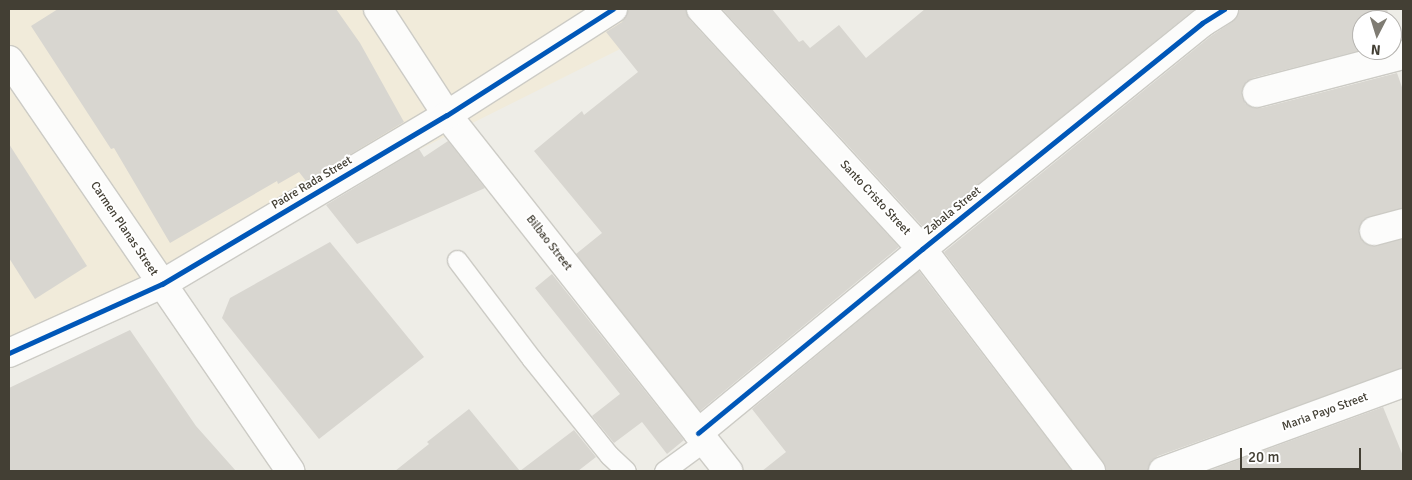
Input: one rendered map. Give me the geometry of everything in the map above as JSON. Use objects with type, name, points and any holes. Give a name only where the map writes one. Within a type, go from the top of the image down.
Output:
[{"type":"street","name":"Bilbao Street","points":[[378,9],[447,114],[728,471]]},
{"type":"street","name":"Padre Rada Street","points":[[9,354],[162,284],[447,114],[613,9]]},
{"type":"street","name":"Santo Cristo Street","points":[[701,9],[922,249],[1091,471]]},
{"type":"street","name":"Zabala Street","points":[[702,437],[922,249],[1224,9]]},
{"type":"street","points":[[1257,93],[1403,55]]},
{"type":"street","name":"Carmen Planas Street","points":[[9,60],[290,471]]},
{"type":"street","points":[[1374,231],[1403,223]]},
{"type":"street","name":"Maria Payo Street","points":[[1163,471],[1403,383]]},
{"type":"lane","points":[[457,260],[543,373],[609,455],[626,471]]},
{"type":"lane","points":[[664,471],[702,437]]},
{"type":"shaded area","points":[[9,9],[700,9],[9,355]]},
{"type":"building","points":[[58,9],[336,9],[360,43],[404,122],[306,181],[299,172],[278,184],[277,181],[170,243],[114,148],[111,149],[31,26]]},
{"type":"building","points":[[629,9],[686,9],[690,20],[899,247],[700,411],[576,254],[602,233],[534,151],[582,111],[584,115],[638,72],[606,32],[622,22]]},
{"type":"building","points":[[722,9],[772,9],[799,42],[803,40],[810,48],[839,25],[866,58],[925,9],[1195,9],[924,228]]},
{"type":"building","points":[[1240,9],[1387,9],[1352,10],[1352,53],[1253,78],[1246,82],[1242,96],[1246,104],[1261,108],[1397,73],[1403,90],[1403,208],[1363,220],[1359,235],[1371,246],[1403,239],[1403,368],[1158,456],[1151,461],[1148,471],[1106,471],[1103,462],[944,252],[1211,36],[1232,22]]},
{"type":"building","points":[[448,141],[485,188],[357,244],[326,205],[419,149],[424,157]]},
{"type":"building","points":[[9,144],[87,266],[35,299],[9,258]]},
{"type":"building","points":[[330,242],[424,357],[319,439],[222,318],[230,298]]},
{"type":"building","points":[[919,271],[1072,471],[762,471],[786,452],[752,409]]},
{"type":"building","points":[[552,274],[684,440],[667,454],[642,422],[614,443],[592,416],[620,394],[535,288]]},
{"type":"building","points":[[130,330],[196,426],[236,471],[9,471],[9,388]]},
{"type":"building","points":[[1383,407],[1403,456],[1403,471],[1208,471]]},
{"type":"building","points":[[469,409],[520,471],[395,471],[429,444],[427,442]]},
{"type":"building","points":[[574,430],[596,457],[578,471],[520,471]]},
{"type":"cycle path","points":[[9,353],[162,284],[447,115],[613,9]]},
{"type":"cycle path","points":[[698,433],[1202,23],[1224,9]]}]
